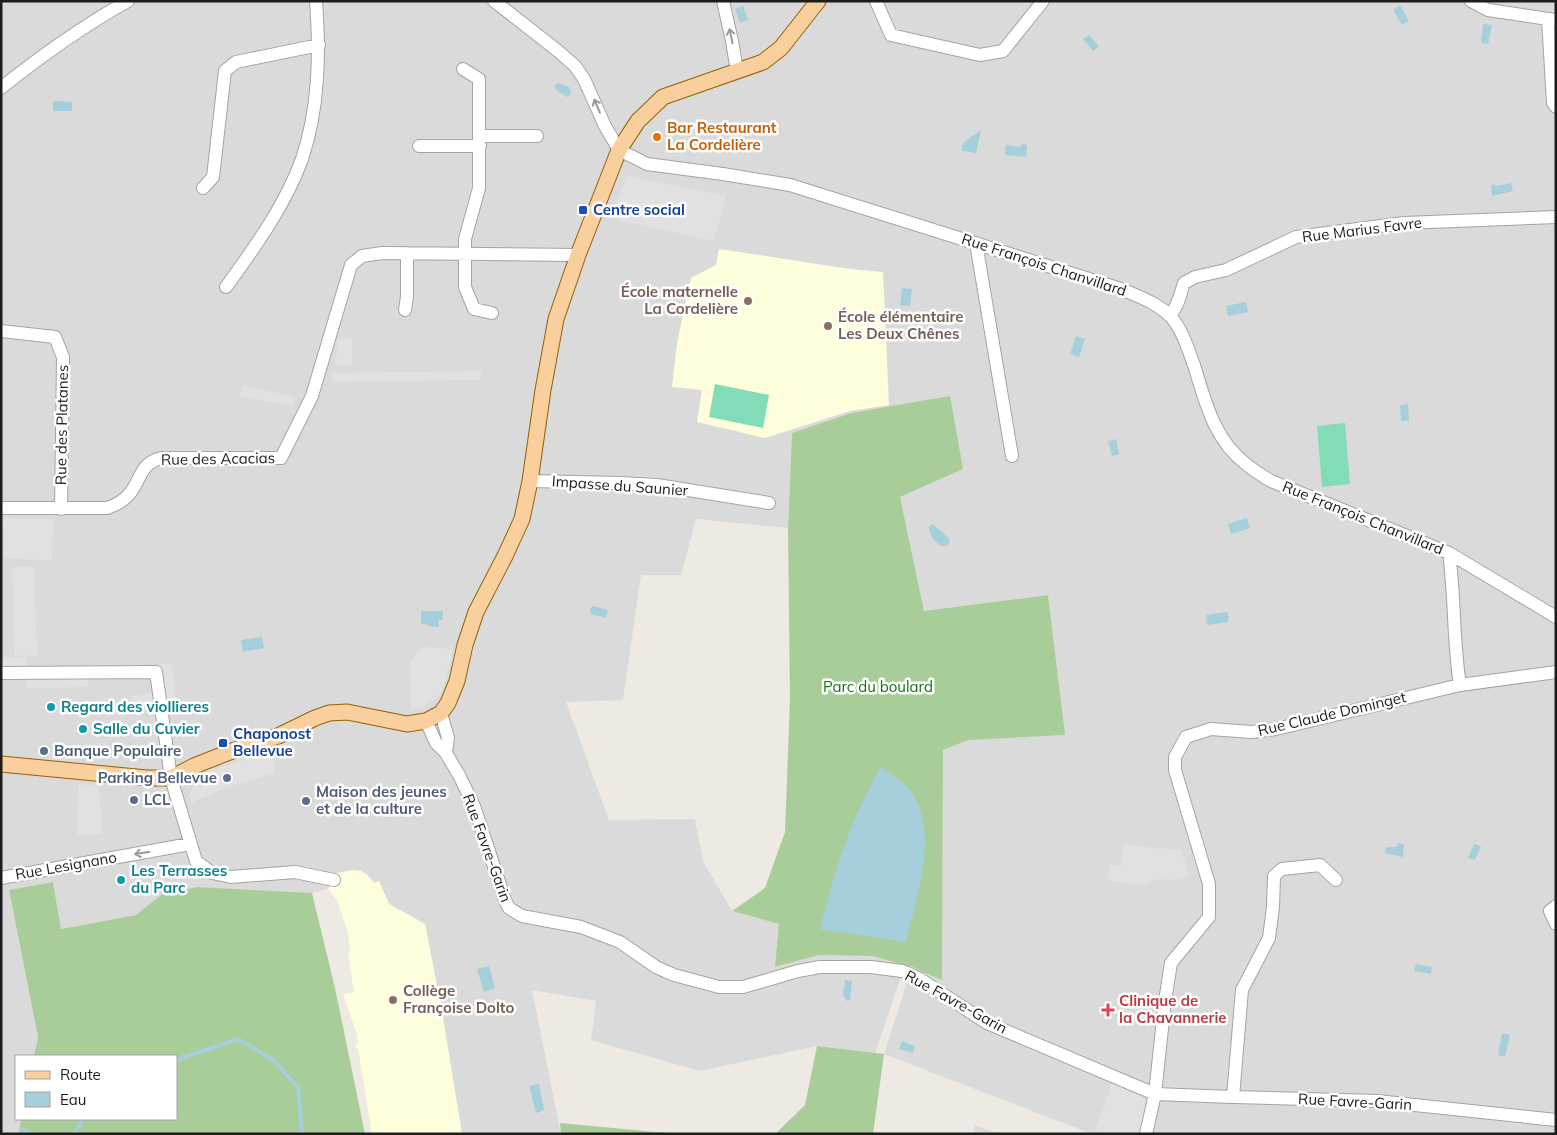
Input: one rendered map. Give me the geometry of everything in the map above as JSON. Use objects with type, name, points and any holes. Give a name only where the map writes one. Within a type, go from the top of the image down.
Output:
[{"type":"main road","points":[[1,764],[147,778],[171,778],[224,754],[278,736],[315,718],[329,714],[347,712],[408,724],[426,721],[441,713],[448,703],[456,681],[476,612],[506,556],[522,519],[556,319],[578,255],[619,150],[638,121],[663,97],[763,62],[781,48],[818,1]]},
{"type":"street","points":[[1,88],[42,56],[95,20],[128,1]]},
{"type":"street","points":[[226,287],[256,247],[280,206],[302,160],[315,109],[318,77],[319,45],[316,1]]},
{"type":"street","points":[[494,1],[575,66],[584,79],[605,126],[619,150]]},
{"type":"street","points":[[723,1],[737,71]]},
{"type":"street","points":[[876,1],[891,35],[980,54],[1003,51],[1043,1]]},
{"type":"street","points":[[1471,1],[1488,10],[1552,19],[1553,103],[1556,107]]},
{"type":"street","points":[[203,188],[213,178],[225,71],[236,62],[319,45]]},
{"type":"street","points":[[463,69],[480,79],[479,188],[465,239],[465,287],[474,309],[492,313]]},
{"type":"street","points":[[419,146],[537,136]]},
{"type":"street","name":"Rue François Chanvillard","points":[[619,150],[647,164],[790,185],[1121,288],[1170,315],[1178,325],[1191,357],[1212,422],[1228,446],[1245,464],[1271,481],[1449,554],[1556,617]]},
{"type":"street","name":"Rue Marius Favre","points":[[1170,315],[1174,310],[1184,283],[1195,277],[1226,270],[1296,237],[1404,223],[1556,217]]},
{"type":"street","points":[[976,243],[1012,456]]},
{"type":"street","name":"Rue des Acacias","points":[[1,508],[107,508],[116,504],[130,493],[145,467],[152,460],[161,458],[281,458],[312,396],[351,265],[357,258],[362,256],[464,253],[578,255]]},
{"type":"street","points":[[406,310],[407,254]]},
{"type":"street","name":"Rue des Platanes","points":[[1,331],[55,337],[63,357],[61,509]]},
{"type":"street","name":"Impasse du Saunier","points":[[530,480],[620,482],[657,485],[769,503]]},
{"type":"street","points":[[1449,554],[1456,658],[1460,685]]},
{"type":"street","points":[[1,673],[156,672],[171,778],[196,861],[212,873],[232,877],[295,872],[334,880]]},
{"type":"street","name":"Rue Claude Dominget","points":[[1146,1134],[1155,1094],[1164,1001],[1171,962],[1209,918],[1209,884],[1175,770],[1175,757],[1186,737],[1212,729],[1251,732],[1276,728],[1460,685],[1556,672]]},
{"type":"street","points":[[441,713],[448,738],[446,753]]},
{"type":"street","name":"Rue Favre-Garin","points":[[426,721],[436,743],[446,753],[474,806],[504,900],[509,908],[522,916],[581,927],[620,942],[656,967],[674,975],[719,987],[744,987],[798,970],[820,967],[871,968],[902,972],[920,979],[988,1023],[1155,1094],[1233,1098],[1377,1101],[1556,1120]]},
{"type":"street","name":"Rue Lesignano","points":[[1,878],[190,844]]},
{"type":"street","points":[[1233,1098],[1242,990],[1269,938],[1274,876],[1282,869],[1320,865],[1336,880]]},
{"type":"street","points":[[1556,906],[1550,912],[1556,924]]},
{"type":"shaded area","points":[[1,1],[1556,1],[1556,1134],[1092,1134],[884,1054],[912,967],[942,979],[943,750],[967,740],[1064,735],[1048,595],[924,611],[900,497],[963,469],[889,407],[851,413],[792,433],[788,528],[696,519],[681,575],[641,575],[623,700],[566,702],[609,820],[695,819],[703,861],[732,911],[780,923],[775,967],[819,955],[872,956],[905,965],[875,1053],[817,1046],[700,1071],[591,1040],[596,1001],[532,990],[561,1134],[462,1134],[441,1006],[425,924],[389,904],[379,882],[374,883],[371,878],[356,870],[337,873],[328,889],[312,893],[197,887],[161,895],[136,915],[61,929],[53,882],[9,890],[38,1037],[34,1055],[15,1055],[15,1120],[21,1120],[19,1134],[1,1134]]},
{"type":"shaded area","points":[[627,176],[726,196],[714,241],[621,221],[611,214]]},
{"type":"shaded area","points":[[719,249],[850,269],[883,272],[889,405],[850,411],[765,438],[697,422],[702,390],[672,387],[677,343],[691,278],[716,265]]},
{"type":"shaded area","points":[[338,338],[352,338],[352,365],[335,365]]},
{"type":"shaded area","points":[[481,371],[481,380],[332,382],[333,373]]},
{"type":"shaded area","points":[[242,385],[295,397],[293,406],[240,396]]},
{"type":"shaded area","points":[[3,518],[53,519],[52,561],[4,558]]},
{"type":"shaded area","points":[[12,567],[34,567],[37,655],[15,656]]},
{"type":"shaded area","points":[[423,647],[447,648],[452,650],[452,656],[442,692],[436,699],[422,707],[411,710],[411,660]]},
{"type":"shaded area","points":[[1,657],[26,657],[27,666],[1,667]]},
{"type":"shaded area","points":[[172,663],[177,708],[168,709],[161,664]]},
{"type":"shaded area","points":[[88,678],[88,687],[27,688],[27,679]]},
{"type":"shaded area","points":[[155,693],[156,701],[133,705],[132,696]]},
{"type":"shaded area","name":"Parking Bellevue","points":[[274,751],[274,773],[225,788],[191,803],[189,795],[200,775]]},
{"type":"shaded area","points":[[79,784],[99,787],[102,834],[77,835]]},
{"type":"shaded area","points":[[1123,845],[1182,850],[1189,875],[1174,880],[1159,879],[1143,885],[1108,880],[1110,865],[1121,866]]},
{"type":"shaded area","name":"Collège Françoise Dolto","points":[[352,870],[361,871],[374,883],[379,881],[389,904],[425,924],[441,1006],[462,1134],[372,1134],[358,1048],[355,1045],[358,1044],[357,1034],[343,994],[354,992],[348,953],[350,952],[348,933],[337,900],[328,889],[337,873]]},
{"type":"shaded area","points":[[1112,1083],[1139,1094],[1146,1101],[1141,1134],[1104,1134],[1095,1130]]},
{"type":"shaded area","points":[[975,1126],[1000,1134],[973,1134]]},
{"type":"green space","points":[[715,384],[769,395],[763,428],[709,417]]},
{"type":"green space","name":"Parc du boulard","points":[[950,396],[963,469],[900,497],[924,611],[1048,595],[1065,735],[968,740],[943,750],[942,980],[912,967],[872,956],[819,955],[775,967],[779,924],[732,911],[765,888],[785,832],[790,700],[788,528],[792,433],[851,413]]},
{"type":"green space","points":[[1345,423],[1350,484],[1322,487],[1317,426]]},
{"type":"green space","points":[[53,882],[61,929],[136,915],[161,895],[197,887],[312,893],[335,988],[365,1134],[19,1134],[21,1120],[178,1120],[178,1055],[34,1055],[38,1037],[9,890]]},
{"type":"green space","points":[[817,1046],[884,1054],[873,1134],[775,1134],[805,1105]]},
{"type":"green space","points":[[560,1123],[677,1134],[561,1134]]},
{"type":"water","points":[[1400,5],[1409,21],[1402,25],[1393,10]]},
{"type":"water","points":[[743,6],[748,20],[740,23],[735,9]]},
{"type":"water","points":[[1483,24],[1492,25],[1488,44],[1481,41]]},
{"type":"water","points":[[1089,35],[1099,46],[1093,51],[1083,39]]},
{"type":"water","points":[[558,83],[569,87],[570,95],[567,97],[556,90],[555,85]]},
{"type":"water","points":[[53,101],[72,102],[72,111],[53,111]]},
{"type":"water","points":[[981,130],[976,153],[962,151],[965,141]]},
{"type":"water","points":[[1023,144],[1027,145],[1026,157],[1005,155],[1006,145],[1019,147]]},
{"type":"water","points":[[1511,183],[1513,191],[1492,196],[1491,187],[1493,184],[1498,186]]},
{"type":"water","points":[[902,288],[912,289],[910,306],[900,305]]},
{"type":"water","points":[[1246,302],[1248,312],[1228,316],[1226,306]]},
{"type":"water","points":[[1076,336],[1085,339],[1079,357],[1070,354]]},
{"type":"water","points":[[1408,404],[1409,421],[1401,421],[1400,405]]},
{"type":"water","points":[[1116,439],[1119,454],[1112,456],[1108,441]]},
{"type":"water","points":[[1247,518],[1250,528],[1231,534],[1228,524]]},
{"type":"water","points":[[932,524],[949,538],[947,546],[941,546],[933,538],[929,527]]},
{"type":"water","points":[[593,606],[608,610],[606,618],[591,614],[590,609]]},
{"type":"water","points":[[421,611],[443,611],[443,619],[438,621],[439,627],[421,624]]},
{"type":"water","points":[[1227,612],[1228,622],[1207,625],[1206,615]]},
{"type":"water","points":[[262,637],[264,648],[243,652],[241,640]]},
{"type":"water","points":[[881,767],[911,791],[920,807],[924,825],[925,845],[920,886],[906,942],[820,929],[844,845],[870,786]]},
{"type":"water","points":[[1399,843],[1404,845],[1403,857],[1385,853],[1386,848],[1396,847]]},
{"type":"water","points":[[1474,844],[1481,846],[1475,860],[1468,858]]},
{"type":"water","points":[[1416,964],[1432,967],[1431,974],[1414,971]]},
{"type":"water","points":[[489,966],[495,988],[484,992],[477,969]]},
{"type":"water","points":[[845,980],[852,981],[850,1000],[847,1001],[843,995]]},
{"type":"water","points":[[1502,1033],[1510,1035],[1505,1057],[1498,1055]]},
{"type":"water","points":[[902,1041],[915,1046],[913,1053],[899,1049]]},
{"type":"water","points":[[539,1084],[544,1110],[536,1113],[529,1086]]},
{"type":"waterway","points":[[178,1059],[238,1039],[273,1060],[298,1087],[302,1134]]},
{"type":"waterway","points":[[74,1134],[82,1120]]},
{"type":"waterway","points":[[21,1129],[34,1134]]},
{"type":"place","name":"Bar Restaurant La Cordelière","points":[[657,137]]},
{"type":"place","name":"Centre social","points":[[583,210]]},
{"type":"place","name":"École maternelle La Cordelière","points":[[748,301]]},
{"type":"place","name":"École élémentaire Les Deux Chênes","points":[[828,326]]},
{"type":"place","name":"Regard des viollieres","points":[[51,707]]},
{"type":"place","name":"Salle du Cuvier","points":[[83,729]]},
{"type":"place","name":"Chaponost Bellevue","points":[[223,743]]},
{"type":"place","name":"Banque Populaire","points":[[44,751]]},
{"type":"place","name":"Parking Bellevue","points":[[227,778]]},
{"type":"place","name":"LCL","points":[[134,800]]},
{"type":"place","name":"Maison des jeunes et de la culture","points":[[306,801]]},
{"type":"place","name":"Les Terrasses du Parc","points":[[121,880]]},
{"type":"place","name":"Collège Françoise Dolto","points":[[393,1000]]},
{"type":"place","name":"Clinique de la Chavannerie","points":[[1108,1010]]}]
